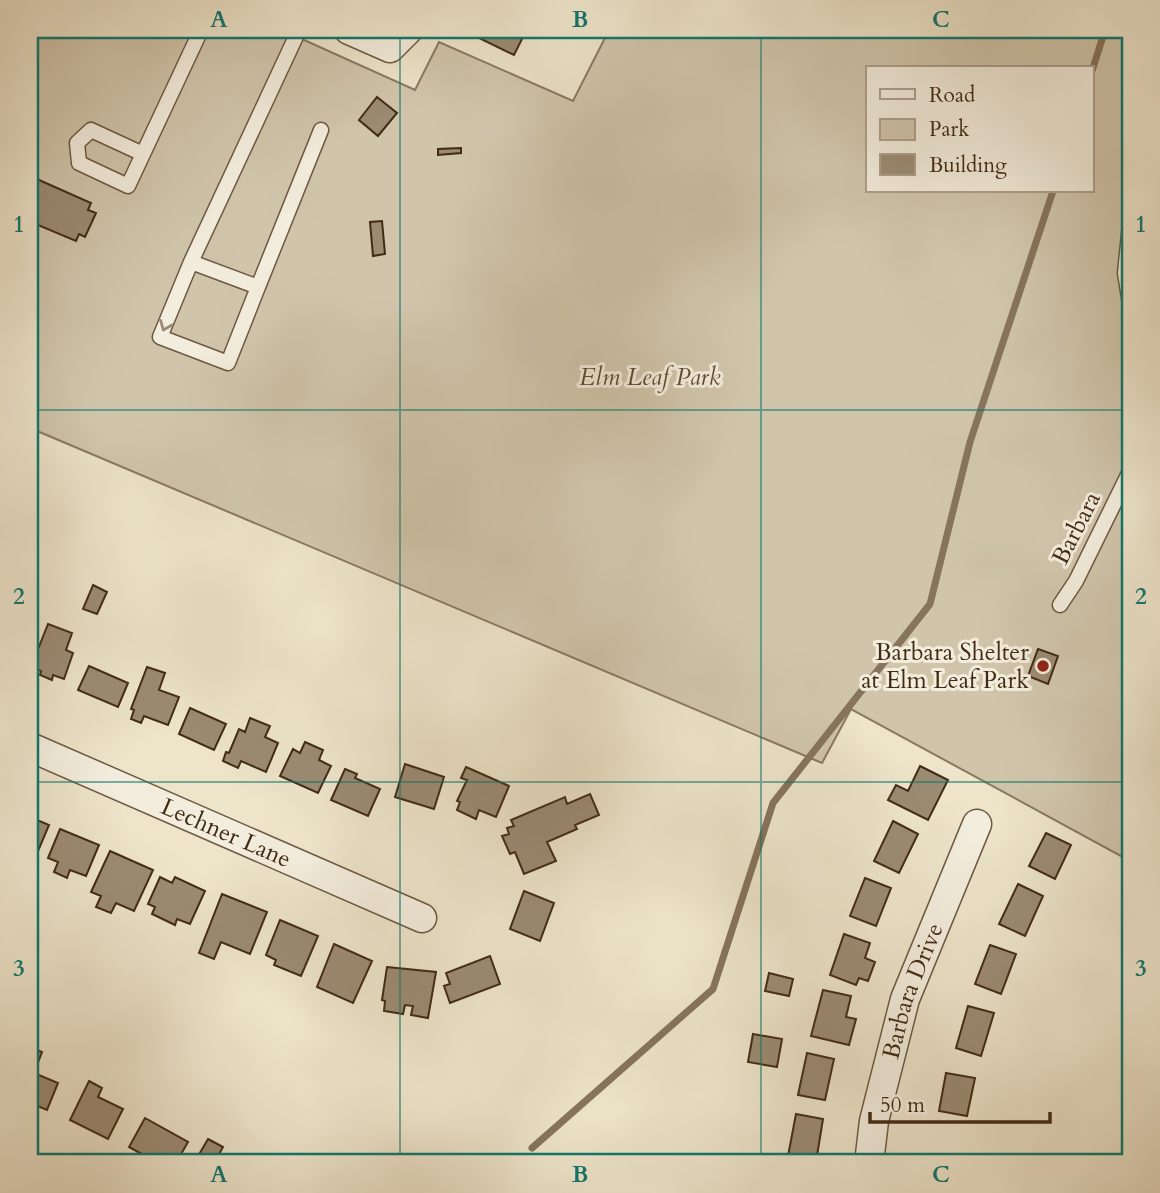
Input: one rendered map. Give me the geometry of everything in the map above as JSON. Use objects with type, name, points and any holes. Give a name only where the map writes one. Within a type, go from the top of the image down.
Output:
[{"type":"street","points":[[349,30],[399,39]]},
{"type":"street","name":"Lechner Lane","points":[[30,747],[422,918]]},
{"type":"street","name":"Barbara Drive","points":[[869,1163],[874,1121],[905,999],[977,824]]},
{"type":"lane","points":[[143,153],[91,130],[77,143],[79,163],[128,186],[201,30]]},
{"type":"lane","points":[[299,30],[191,262],[160,337],[229,363],[321,130]]},
{"type":"lane","points":[[1130,224],[1125,273],[1130,304]]},
{"type":"lane","points":[[191,262],[258,287]]},
{"type":"lane","name":"Barbara","points":[[1060,605],[1076,580],[1130,471]]},
{"type":"green space","name":"Elm Leaf Park","points":[[30,30],[282,30],[415,90],[439,42],[573,101],[609,30],[1130,30],[1130,861],[851,709],[822,763],[30,428]]},
{"type":"building","points":[[480,30],[513,30],[511,34],[522,39],[514,55],[477,37]]},
{"type":"building","points":[[377,97],[397,113],[378,136],[359,120]]},
{"type":"building","points":[[461,148],[461,153],[438,155],[438,149]]},
{"type":"building","points":[[30,176],[91,203],[88,210],[96,213],[85,237],[79,234],[76,241],[31,222],[30,225]]},
{"type":"building","points":[[382,221],[385,254],[373,256],[370,222]]},
{"type":"building","points":[[93,585],[107,592],[97,614],[83,609]]},
{"type":"building","points":[[48,624],[72,633],[66,650],[73,653],[64,679],[53,675],[52,680],[31,667]]},
{"type":"building","name":"Barbara Shelter at Elm Leaf Park","points":[[1038,649],[1058,656],[1048,684],[1028,676]]},
{"type":"building","points":[[89,666],[128,683],[118,707],[78,690]]},
{"type":"building","points":[[147,667],[165,673],[159,690],[179,697],[168,725],[144,716],[141,723],[131,719],[134,710],[131,709]]},
{"type":"building","points":[[190,708],[226,724],[214,750],[179,734]]},
{"type":"building","points":[[250,718],[270,726],[265,737],[278,743],[266,772],[241,761],[238,768],[223,761],[239,729],[245,732]]},
{"type":"building","points":[[305,742],[323,750],[319,760],[331,766],[318,793],[280,776],[293,749],[300,753]]},
{"type":"building","points":[[405,764],[444,777],[434,809],[395,797]]},
{"type":"building","points":[[920,766],[948,780],[928,820],[888,800],[896,785],[908,791]]},
{"type":"building","points":[[466,767],[509,786],[496,817],[479,810],[476,819],[457,810],[460,802],[457,801],[467,780],[461,778]]},
{"type":"building","points":[[345,769],[357,774],[355,778],[380,789],[368,816],[331,800]]},
{"type":"building","points":[[590,794],[599,815],[575,825],[577,829],[547,842],[556,861],[524,874],[515,852],[510,854],[502,836],[509,834],[507,828],[514,826],[511,820],[565,797],[567,804]]},
{"type":"building","points":[[30,817],[49,825],[36,856],[30,853]]},
{"type":"building","points":[[893,821],[918,834],[899,873],[874,861]]},
{"type":"building","points":[[60,829],[99,845],[86,876],[70,870],[67,878],[54,872],[58,862],[48,858]]},
{"type":"building","points":[[1046,833],[1071,845],[1055,879],[1029,866]]},
{"type":"building","points":[[110,851],[153,870],[134,911],[116,903],[111,913],[96,907],[101,896],[91,892]]},
{"type":"building","points":[[160,877],[172,883],[175,877],[205,891],[190,924],[177,919],[175,925],[152,914],[155,907],[148,904]]},
{"type":"building","points":[[865,878],[891,888],[876,926],[850,916]]},
{"type":"building","points":[[1018,884],[1043,896],[1025,936],[999,924]]},
{"type":"building","points":[[524,891],[554,903],[540,941],[510,929]]},
{"type":"building","points":[[222,894],[267,912],[250,954],[221,942],[214,959],[199,953]]},
{"type":"building","points":[[280,920],[318,936],[301,976],[274,965],[276,960],[266,955]]},
{"type":"building","points":[[844,934],[870,943],[865,958],[875,962],[868,981],[859,978],[856,985],[830,975]]},
{"type":"building","points":[[334,944],[372,961],[353,1003],[317,987]]},
{"type":"building","points":[[990,945],[1016,954],[1001,994],[975,984]]},
{"type":"building","points":[[490,956],[500,984],[450,1003],[444,986],[450,984],[446,973]]},
{"type":"building","points":[[387,967],[436,972],[428,1018],[411,1015],[413,1006],[405,1005],[403,1014],[384,1011],[385,1001],[382,1000]]},
{"type":"building","points":[[769,973],[793,979],[789,996],[765,991]]},
{"type":"building","points":[[823,990],[851,996],[846,1017],[856,1019],[849,1045],[811,1036]]},
{"type":"building","points":[[968,1006],[994,1013],[981,1056],[956,1048]]},
{"type":"building","points":[[753,1034],[782,1039],[777,1067],[748,1062]]},
{"type":"building","points":[[30,1047],[42,1052],[34,1073],[58,1083],[47,1110],[30,1103]]},
{"type":"building","points":[[807,1053],[834,1059],[825,1100],[798,1095]]},
{"type":"building","points":[[946,1073],[975,1078],[967,1116],[939,1111]]},
{"type":"building","points":[[89,1081],[102,1088],[98,1097],[123,1109],[108,1139],[70,1120]]},
{"type":"building","points":[[796,1114],[823,1119],[816,1162],[788,1156]]},
{"type":"building","points":[[145,1118],[188,1142],[176,1163],[158,1163],[129,1147]]},
{"type":"building","points":[[208,1139],[223,1147],[217,1158],[226,1163],[194,1163]]},
{"type":"waterway","points":[[1094,66],[1105,30]]},
{"type":"waterway","points":[[532,1148],[713,989],[773,803],[930,604],[970,442],[1053,192]]},
{"type":"place","name":"Barbara Shelter at Elm Leaf Park","points":[[1043,666]]}]
